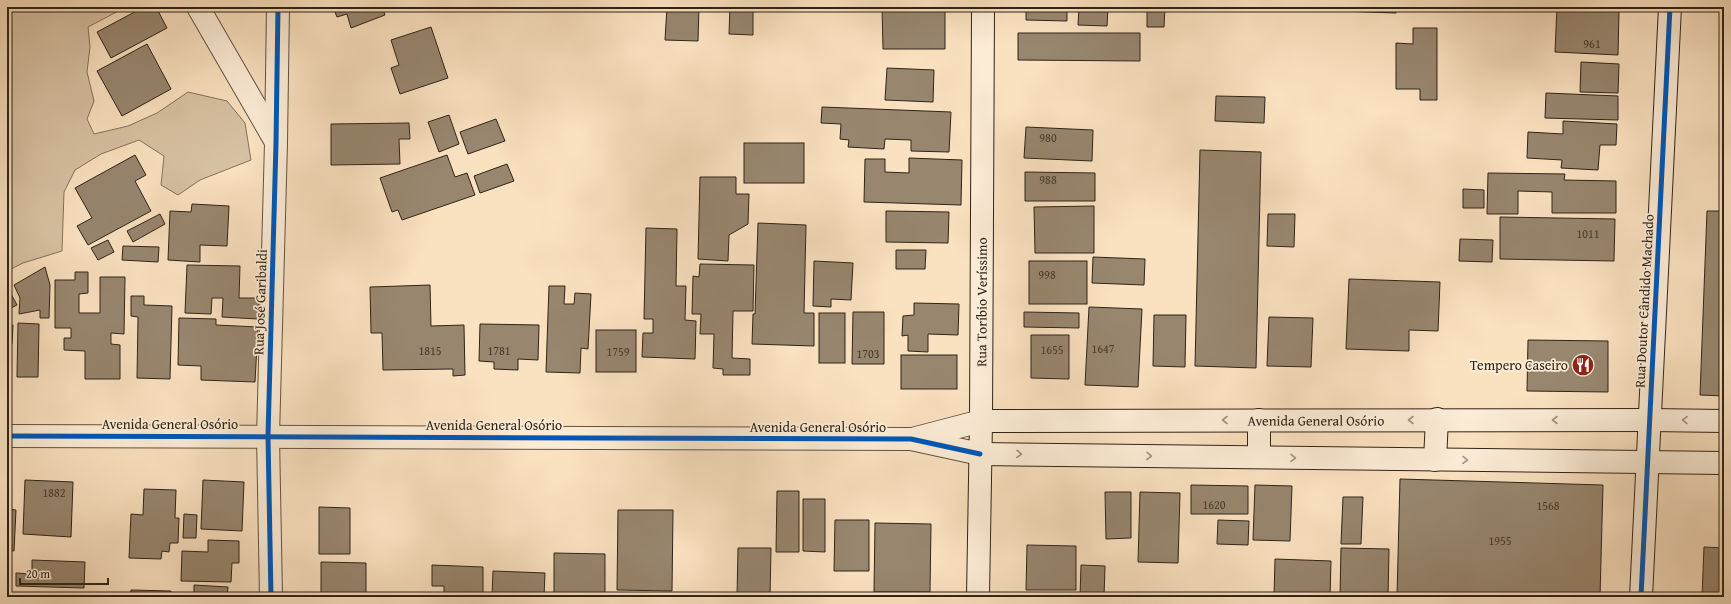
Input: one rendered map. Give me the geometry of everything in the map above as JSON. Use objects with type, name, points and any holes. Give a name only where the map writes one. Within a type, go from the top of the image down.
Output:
[{"type":"street","points":[[198,7],[276,143]]},
{"type":"street","name":"Rua José Garibaldi","points":[[271,597],[268,436],[278,7]]},
{"type":"street","name":"Rua Toríbio Veríssimo","points":[[978,597],[981,421],[983,7]]},
{"type":"street","name":"Rua Doutor Cândido Machado","points":[[1641,597],[1670,7]]},
{"type":"street","points":[[1259,420],[1259,457]]},
{"type":"street","points":[[1435,460],[1438,420]]},
{"type":"street","name":"Avenida General Osório","points":[[911,439],[981,421],[1724,421]]},
{"type":"street","name":"Avenida General Osório","points":[[7,436],[911,439],[980,454],[1724,463]]},
{"type":"shaded area","points":[[7,7],[126,7],[88,27],[90,47],[87,72],[94,101],[87,119],[94,134],[128,126],[157,113],[188,92],[227,101],[245,123],[251,160],[200,180],[178,195],[161,185],[164,156],[139,140],[101,154],[75,170],[64,192],[62,251],[23,263],[7,271]]},
{"type":"building","points":[[144,7],[156,7],[167,28],[111,58],[97,32]]},
{"type":"building","points":[[333,7],[382,7],[385,15],[351,28],[347,14],[337,17]]},
{"type":"building","points":[[667,7],[699,7],[698,41],[665,40]]},
{"type":"building","points":[[730,7],[753,7],[753,35],[729,34]]},
{"type":"building","points":[[882,7],[945,7],[945,49],[883,49]]},
{"type":"building","points":[[1026,7],[1067,7],[1067,21],[1026,20]]},
{"type":"building","points":[[1079,7],[1108,7],[1107,26],[1078,25]]},
{"type":"building","points":[[1147,7],[1165,7],[1164,27],[1147,27]]},
{"type":"building","points":[[1211,7],[1245,7],[1245,10],[1211,9]]},
{"type":"building","points":[[1340,7],[1396,7],[1396,13],[1340,11]]},
{"type":"building","points":[[1557,7],[1619,10],[1618,55],[1555,52]]},
{"type":"building","points":[[431,27],[448,78],[400,94],[391,68],[399,65],[391,40]]},
{"type":"building","points":[[1413,28],[1437,28],[1437,100],[1420,100],[1420,89],[1396,89],[1396,43],[1413,44]]},
{"type":"building","points":[[1018,33],[1140,33],[1140,61],[1018,60]]},
{"type":"building","points":[[147,44],[171,89],[122,116],[97,71]]},
{"type":"building","points":[[1581,62],[1619,64],[1618,93],[1580,92]]},
{"type":"building","points":[[887,68],[934,70],[933,102],[885,100]]},
{"type":"building","points":[[1546,93],[1618,96],[1618,120],[1545,118]]},
{"type":"building","points":[[1216,96],[1265,97],[1264,123],[1215,121]]},
{"type":"building","points":[[822,107],[951,112],[949,152],[911,151],[911,140],[885,139],[884,149],[848,147],[849,140],[840,139],[841,124],[821,123]]},
{"type":"building","points":[[449,115],[459,144],[439,152],[428,122]]},
{"type":"building","points":[[496,119],[505,141],[468,154],[460,132]]},
{"type":"building","points":[[1563,121],[1617,124],[1616,145],[1600,145],[1598,170],[1561,168],[1562,160],[1527,158],[1528,132],[1563,134]]},
{"type":"building","points":[[409,123],[410,139],[399,139],[400,164],[331,165],[331,124]]},
{"type":"building","points":[[1026,127],[1093,130],[1092,161],[1024,158]]},
{"type":"building","points":[[744,143],[804,143],[804,183],[744,183]]},
{"type":"building","points":[[1200,150],[1261,152],[1256,368],[1195,366]]},
{"type":"building","points":[[135,155],[146,175],[135,181],[151,211],[88,245],[77,226],[92,218],[75,188]]},
{"type":"building","points":[[447,155],[455,177],[467,173],[475,195],[402,220],[398,210],[392,212],[380,178]]},
{"type":"building","points":[[909,158],[962,160],[961,205],[864,202],[865,159],[885,159],[885,172],[909,173]]},
{"type":"building","points":[[507,164],[514,181],[480,193],[474,176]]},
{"type":"building","points":[[1025,172],[1095,173],[1095,201],[1025,201]]},
{"type":"building","points":[[1488,173],[1565,174],[1564,180],[1616,181],[1616,213],[1552,213],[1552,192],[1518,191],[1518,214],[1487,214]]},
{"type":"building","points":[[700,177],[736,177],[736,194],[749,194],[748,224],[729,235],[728,261],[698,259]]},
{"type":"building","points":[[1463,189],[1484,190],[1484,208],[1463,208]]},
{"type":"building","points":[[192,204],[229,206],[227,246],[200,245],[200,262],[168,260],[170,211],[191,212]]},
{"type":"building","points":[[1094,206],[1094,253],[1035,253],[1034,207]]},
{"type":"building","points":[[886,211],[949,212],[948,243],[886,242]]},
{"type":"building","points":[[1707,211],[1724,211],[1724,396],[1700,395]]},
{"type":"building","points":[[160,214],[165,224],[133,242],[127,231]]},
{"type":"building","points":[[1268,214],[1295,214],[1294,247],[1267,246]]},
{"type":"building","points":[[1500,217],[1615,219],[1614,261],[1500,259]]},
{"type":"building","points":[[758,223],[806,225],[804,313],[814,313],[814,346],[752,344],[753,314],[755,314]]},
{"type":"building","points":[[646,228],[677,229],[676,286],[686,286],[685,320],[696,321],[695,359],[642,357],[643,333],[653,333],[653,319],[644,319]]},
{"type":"building","points":[[1460,239],[1493,240],[1492,262],[1459,261]]},
{"type":"building","points":[[108,240],[114,252],[98,260],[91,248]]},
{"type":"building","points":[[123,246],[159,247],[158,262],[122,260]]},
{"type":"building","points":[[896,250],[926,250],[925,269],[896,269]]},
{"type":"building","points":[[1093,257],[1145,259],[1144,285],[1092,283]]},
{"type":"building","points":[[814,261],[853,263],[851,300],[831,299],[831,307],[813,306]]},
{"type":"building","points":[[1029,261],[1087,261],[1087,304],[1029,304]]},
{"type":"building","points":[[700,264],[754,265],[753,311],[733,311],[732,358],[750,359],[750,375],[723,375],[723,369],[713,368],[714,334],[700,334],[701,314],[692,314],[693,276],[699,277]]},
{"type":"building","points":[[187,265],[240,266],[239,298],[259,298],[258,319],[222,317],[223,298],[212,298],[211,314],[185,313]]},
{"type":"building","points":[[45,267],[50,285],[49,318],[40,318],[40,310],[19,314],[20,298],[14,285]]},
{"type":"building","points":[[75,272],[88,272],[88,293],[79,294],[79,313],[100,313],[100,277],[125,277],[124,334],[111,333],[111,344],[120,345],[120,379],[85,379],[85,351],[64,350],[64,338],[71,338],[71,328],[55,328],[55,280],[75,280]]},
{"type":"building","points":[[1349,279],[1440,282],[1438,331],[1409,330],[1409,351],[1346,349]]},
{"type":"building","points":[[430,285],[431,326],[464,325],[465,375],[453,376],[453,369],[383,370],[382,333],[371,333],[370,287]]},
{"type":"building","points":[[549,286],[565,286],[564,304],[574,304],[575,293],[591,294],[588,349],[581,348],[580,373],[546,372]]},
{"type":"building","points":[[9,290],[17,305],[7,310],[7,291]]},
{"type":"building","points":[[131,296],[144,296],[144,305],[172,306],[170,379],[137,378],[138,317],[131,316]]},
{"type":"building","points":[[914,303],[959,304],[958,335],[928,334],[928,352],[908,351],[908,335],[902,336],[903,316],[914,315]]},
{"type":"building","points":[[1089,307],[1142,309],[1138,387],[1085,385]]},
{"type":"building","points":[[853,312],[884,312],[884,364],[852,364]]},
{"type":"building","points":[[1024,312],[1079,313],[1079,328],[1024,327]]},
{"type":"building","points":[[819,313],[845,313],[845,363],[819,363]]},
{"type":"building","points":[[1154,315],[1186,315],[1185,367],[1153,366]]},
{"type":"building","points":[[1269,317],[1313,318],[1311,367],[1267,366]]},
{"type":"building","points":[[179,318],[216,319],[216,325],[258,327],[255,382],[201,380],[201,366],[178,365]]},
{"type":"building","points":[[18,323],[39,324],[38,377],[17,377]]},
{"type":"building","points":[[480,324],[539,325],[538,360],[518,359],[518,370],[494,369],[494,362],[479,361]]},
{"type":"building","points":[[7,325],[13,325],[12,344],[7,344]]},
{"type":"building","points":[[596,330],[636,330],[636,372],[596,372]]},
{"type":"building","points":[[1031,335],[1069,335],[1069,379],[1031,378]]},
{"type":"building","points":[[1528,340],[1608,341],[1608,392],[1527,391]]},
{"type":"building","points":[[901,355],[957,355],[957,389],[901,389]]},
{"type":"building","points":[[1400,479],[1603,485],[1600,597],[1397,597]]},
{"type":"building","points":[[25,480],[73,482],[71,537],[23,534]]},
{"type":"building","points":[[203,480],[244,482],[242,531],[201,529]]},
{"type":"building","points":[[1191,485],[1248,486],[1248,514],[1191,514]]},
{"type":"building","points":[[1255,485],[1292,486],[1290,541],[1253,540]]},
{"type":"building","points":[[144,489],[176,490],[175,518],[179,518],[178,543],[170,543],[169,552],[162,551],[161,559],[129,558],[131,514],[143,515]]},
{"type":"building","points":[[777,491],[799,491],[799,552],[776,552]]},
{"type":"building","points":[[1105,492],[1131,492],[1131,538],[1106,539]]},
{"type":"building","points":[[1140,492],[1180,493],[1178,563],[1138,562]]},
{"type":"building","points":[[1343,497],[1363,497],[1361,544],[1341,544]]},
{"type":"building","points":[[803,499],[825,499],[825,552],[803,551]]},
{"type":"building","points":[[319,507],[350,508],[350,554],[319,554]]},
{"type":"building","points":[[7,509],[16,510],[14,551],[7,550]]},
{"type":"building","points":[[618,510],[673,510],[672,591],[617,590]]},
{"type":"building","points":[[184,514],[197,515],[196,538],[183,538]]},
{"type":"building","points":[[835,520],[869,520],[869,571],[834,571]]},
{"type":"building","points":[[1218,520],[1249,521],[1248,545],[1217,544]]},
{"type":"building","points":[[875,523],[931,524],[930,592],[874,592]]},
{"type":"building","points":[[208,540],[239,541],[239,563],[232,563],[231,582],[181,581],[182,551],[208,552]]},
{"type":"building","points":[[1027,545],[1076,546],[1076,590],[1026,590]]},
{"type":"building","points":[[1704,547],[1724,548],[1724,597],[1702,597]]},
{"type":"building","points":[[738,548],[771,548],[770,597],[737,597]]},
{"type":"building","points":[[1341,548],[1389,549],[1388,597],[1340,596]]},
{"type":"building","points":[[554,553],[605,554],[605,597],[554,597]]},
{"type":"building","points":[[1275,559],[1331,561],[1330,597],[1274,597]]},
{"type":"building","points":[[32,560],[85,562],[84,588],[16,586],[16,573],[32,574]]},
{"type":"building","points":[[321,562],[366,563],[366,597],[321,597]]},
{"type":"building","points":[[432,565],[483,567],[483,597],[444,597],[444,586],[432,586]]},
{"type":"building","points":[[1081,565],[1105,566],[1104,597],[1080,597]]},
{"type":"building","points":[[493,571],[545,573],[544,597],[492,597]]},
{"type":"building","points":[[194,585],[228,587],[227,597],[194,597]]},
{"type":"building","points":[[131,590],[171,591],[170,597],[130,597]]},
{"type":"cycle path","points":[[271,597],[268,436],[278,7]]},
{"type":"cycle path","points":[[1641,597],[1670,7]]},
{"type":"cycle path","points":[[7,436],[911,439],[980,454]]},
{"type":"place","name":"Tempero Caseiro","points":[[1583,365]]}]
